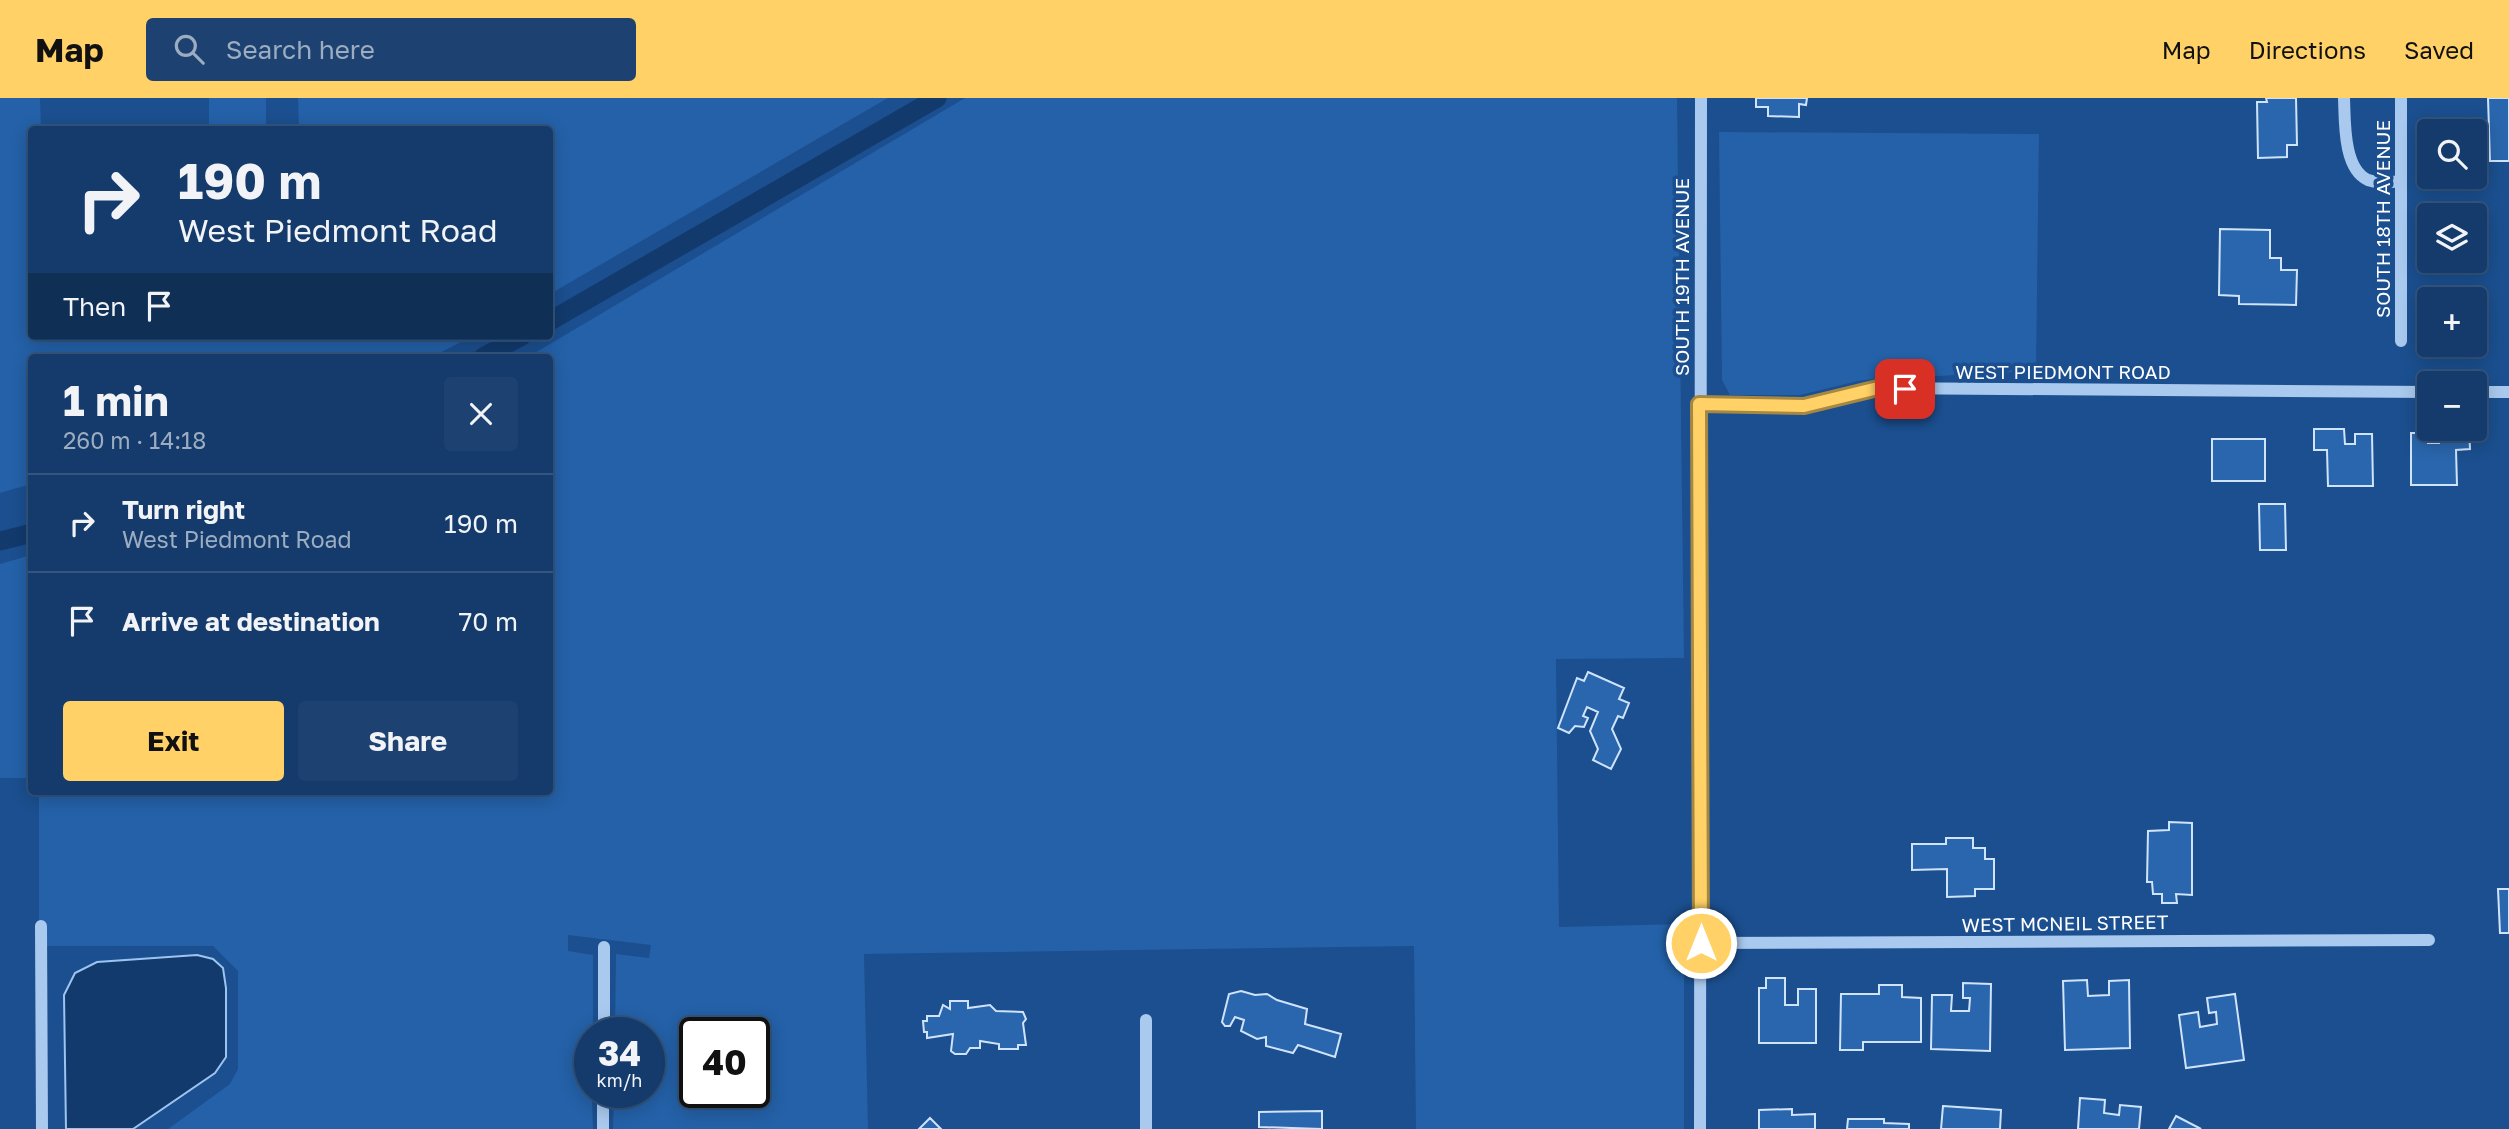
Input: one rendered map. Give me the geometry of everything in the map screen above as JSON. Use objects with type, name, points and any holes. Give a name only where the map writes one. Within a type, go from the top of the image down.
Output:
[{"type":"street","name":"SOUTH 19TH AVENUE","points":[[1700,1129],[1699,404],[1702,98]]},
{"type":"street","points":[[2344,98],[2345,131],[2353,164],[2365,179],[2377,183],[2401,181]]},
{"type":"street","name":"SOUTH 18TH AVENUE","points":[[2401,98],[2401,341]]},
{"type":"street","name":"WEST PIEDMONT ROAD","points":[[1699,404],[1804,406],[1878,388],[2417,393]]},
{"type":"street","points":[[2487,392],[2509,392]]},
{"type":"street","points":[[41,926],[42,1129]]},
{"type":"street","name":"WEST MCNEIL STREET","points":[[1701,943],[2429,940]]},
{"type":"street","points":[[604,947],[604,1017]]},
{"type":"street","points":[[1146,1020],[1146,1129]]},
{"type":"street","points":[[603,1108],[603,1129]]},
{"type":"shaded area","points":[[0,98],[40,98],[41,126],[28,126],[28,340],[464,340],[438,354],[28,354],[28,485],[0,493]]},
{"type":"shaded area","points":[[209,98],[266,98],[266,126],[209,126]]},
{"type":"shaded area","points":[[298,98],[888,98],[553,292],[553,126],[299,126]]},
{"type":"shaded area","points":[[965,98],[1677,98],[1684,658],[1556,659],[1559,927],[1684,924],[1684,1129],[1416,1129],[1414,946],[864,954],[868,1129],[613,1129],[614,1108],[665,1108],[665,1017],[615,1017],[616,954],[649,958],[651,945],[568,935],[568,951],[593,955],[593,1017],[574,1017],[574,1108],[592,1108],[593,1129],[168,1129],[230,1084],[238,1069],[238,971],[213,946],[39,946],[39,795],[553,795],[553,354],[533,354]]},
{"type":"shaded area","points":[[1719,132],[2039,134],[2036,371],[1862,380],[1800,395],[1730,395],[1722,380]]},
{"type":"shaded area","points":[[28,556],[28,778],[0,778],[0,564]]},
{"type":"shaded area","points":[[197,955],[213,959],[223,968],[226,988],[226,1057],[215,1073],[133,1129],[66,1129],[64,995],[75,973],[97,962]]},
{"type":"building","points":[[1756,98],[1807,98],[1806,105],[1799,104],[1799,117],[1768,116],[1768,107],[1756,107]]},
{"type":"building","points":[[2266,98],[2296,98],[2297,145],[2287,145],[2287,157],[2258,158],[2257,102],[2267,102]]},
{"type":"building","points":[[2488,98],[2509,98],[2509,161],[2490,161]]},
{"type":"building","points":[[2220,229],[2270,230],[2270,258],[2281,258],[2281,270],[2297,270],[2296,305],[2239,304],[2239,296],[2219,295]]},
{"type":"building","points":[[2314,429],[2344,429],[2345,444],[2355,444],[2355,434],[2372,434],[2373,486],[2328,486],[2327,450],[2314,450]]},
{"type":"building","points":[[2411,433],[2417,433],[2417,441],[2470,441],[2470,449],[2456,450],[2457,485],[2411,485]]},
{"type":"building","points":[[2212,439],[2265,439],[2265,481],[2212,481]]},
{"type":"building","points":[[2259,504],[2285,504],[2286,550],[2260,550]]},
{"type":"building","points":[[1588,672],[1624,688],[1619,699],[1629,703],[1623,718],[1618,716],[1612,729],[1621,749],[1611,769],[1593,760],[1598,749],[1590,731],[1598,712],[1587,707],[1583,716],[1588,718],[1584,727],[1575,726],[1569,733],[1558,728],[1577,678],[1584,681]]},
{"type":"building","points":[[2169,822],[2192,823],[2192,895],[2176,894],[2177,903],[2162,903],[2162,894],[2153,894],[2152,882],[2147,882],[2148,831],[2169,830]]},
{"type":"building","points":[[1946,838],[1973,838],[1973,848],[1985,848],[1985,859],[1994,859],[1994,889],[1975,889],[1975,896],[1947,897],[1947,869],[1912,870],[1912,844],[1946,844]]},
{"type":"building","points":[[2498,889],[2509,889],[2509,933],[2500,933]]},
{"type":"building","points":[[1766,978],[1785,978],[1785,1005],[1798,1005],[1798,989],[1816,989],[1816,1043],[1759,1043],[1759,988],[1766,988]]},
{"type":"building","points":[[2087,980],[2088,996],[2109,995],[2109,981],[2129,980],[2130,1048],[2065,1050],[2063,981]]},
{"type":"building","points":[[1963,983],[1991,984],[1990,1051],[1931,1049],[1932,995],[1952,995],[1951,1011],[1969,1011],[1970,998],[1963,998]]},
{"type":"building","points":[[1879,985],[1902,985],[1902,997],[1921,998],[1921,1042],[1863,1042],[1863,1050],[1840,1050],[1841,994],[1879,994]]},
{"type":"building","points":[[1241,991],[1255,995],[1267,994],[1277,1000],[1307,1009],[1305,1024],[1341,1034],[1335,1057],[1298,1045],[1293,1053],[1266,1046],[1266,1037],[1257,1039],[1241,1031],[1244,1020],[1235,1017],[1230,1026],[1225,1026],[1222,1022],[1229,994]]},
{"type":"building","points":[[2235,994],[2244,1060],[2186,1068],[2179,1015],[2198,1012],[2200,1027],[2217,1024],[2216,1012],[2209,1013],[2207,998]]},
{"type":"building","points":[[950,1001],[968,1001],[968,1008],[990,1005],[996,1011],[1023,1012],[1026,1019],[1023,1023],[1026,1045],[1018,1045],[1018,1049],[999,1049],[999,1044],[980,1041],[980,1048],[970,1048],[966,1054],[955,1054],[951,1051],[953,1034],[927,1038],[923,1021],[927,1021],[927,1016],[939,1016],[943,1005],[950,1009]]},
{"type":"building","points":[[2080,1098],[2105,1100],[2104,1113],[2119,1115],[2120,1105],[2141,1107],[2139,1129],[2078,1129]]},
{"type":"building","points":[[1943,1106],[2001,1110],[2000,1129],[1941,1129]]},
{"type":"building","points":[[1792,1109],[1792,1115],[1815,1114],[1815,1129],[1759,1129],[1759,1110]]},
{"type":"building","points":[[1322,1111],[1322,1129],[1259,1127],[1259,1112]]},
{"type":"building","points":[[2176,1116],[2201,1129],[2169,1129]]},
{"type":"building","points":[[930,1118],[941,1129],[919,1129]]},
{"type":"building","points":[[1848,1119],[1884,1119],[1884,1123],[1909,1124],[1909,1129],[1847,1129]]},
{"type":"waterway","points":[[553,319],[937,98]]},
{"type":"waterway","points":[[489,354],[515,340]]},
{"type":"waterway","points":[[0,541],[28,534]]},
{"type":"route","points":[[1701,943],[1699,404],[1804,406],[1878,388],[1905,389]]}]
